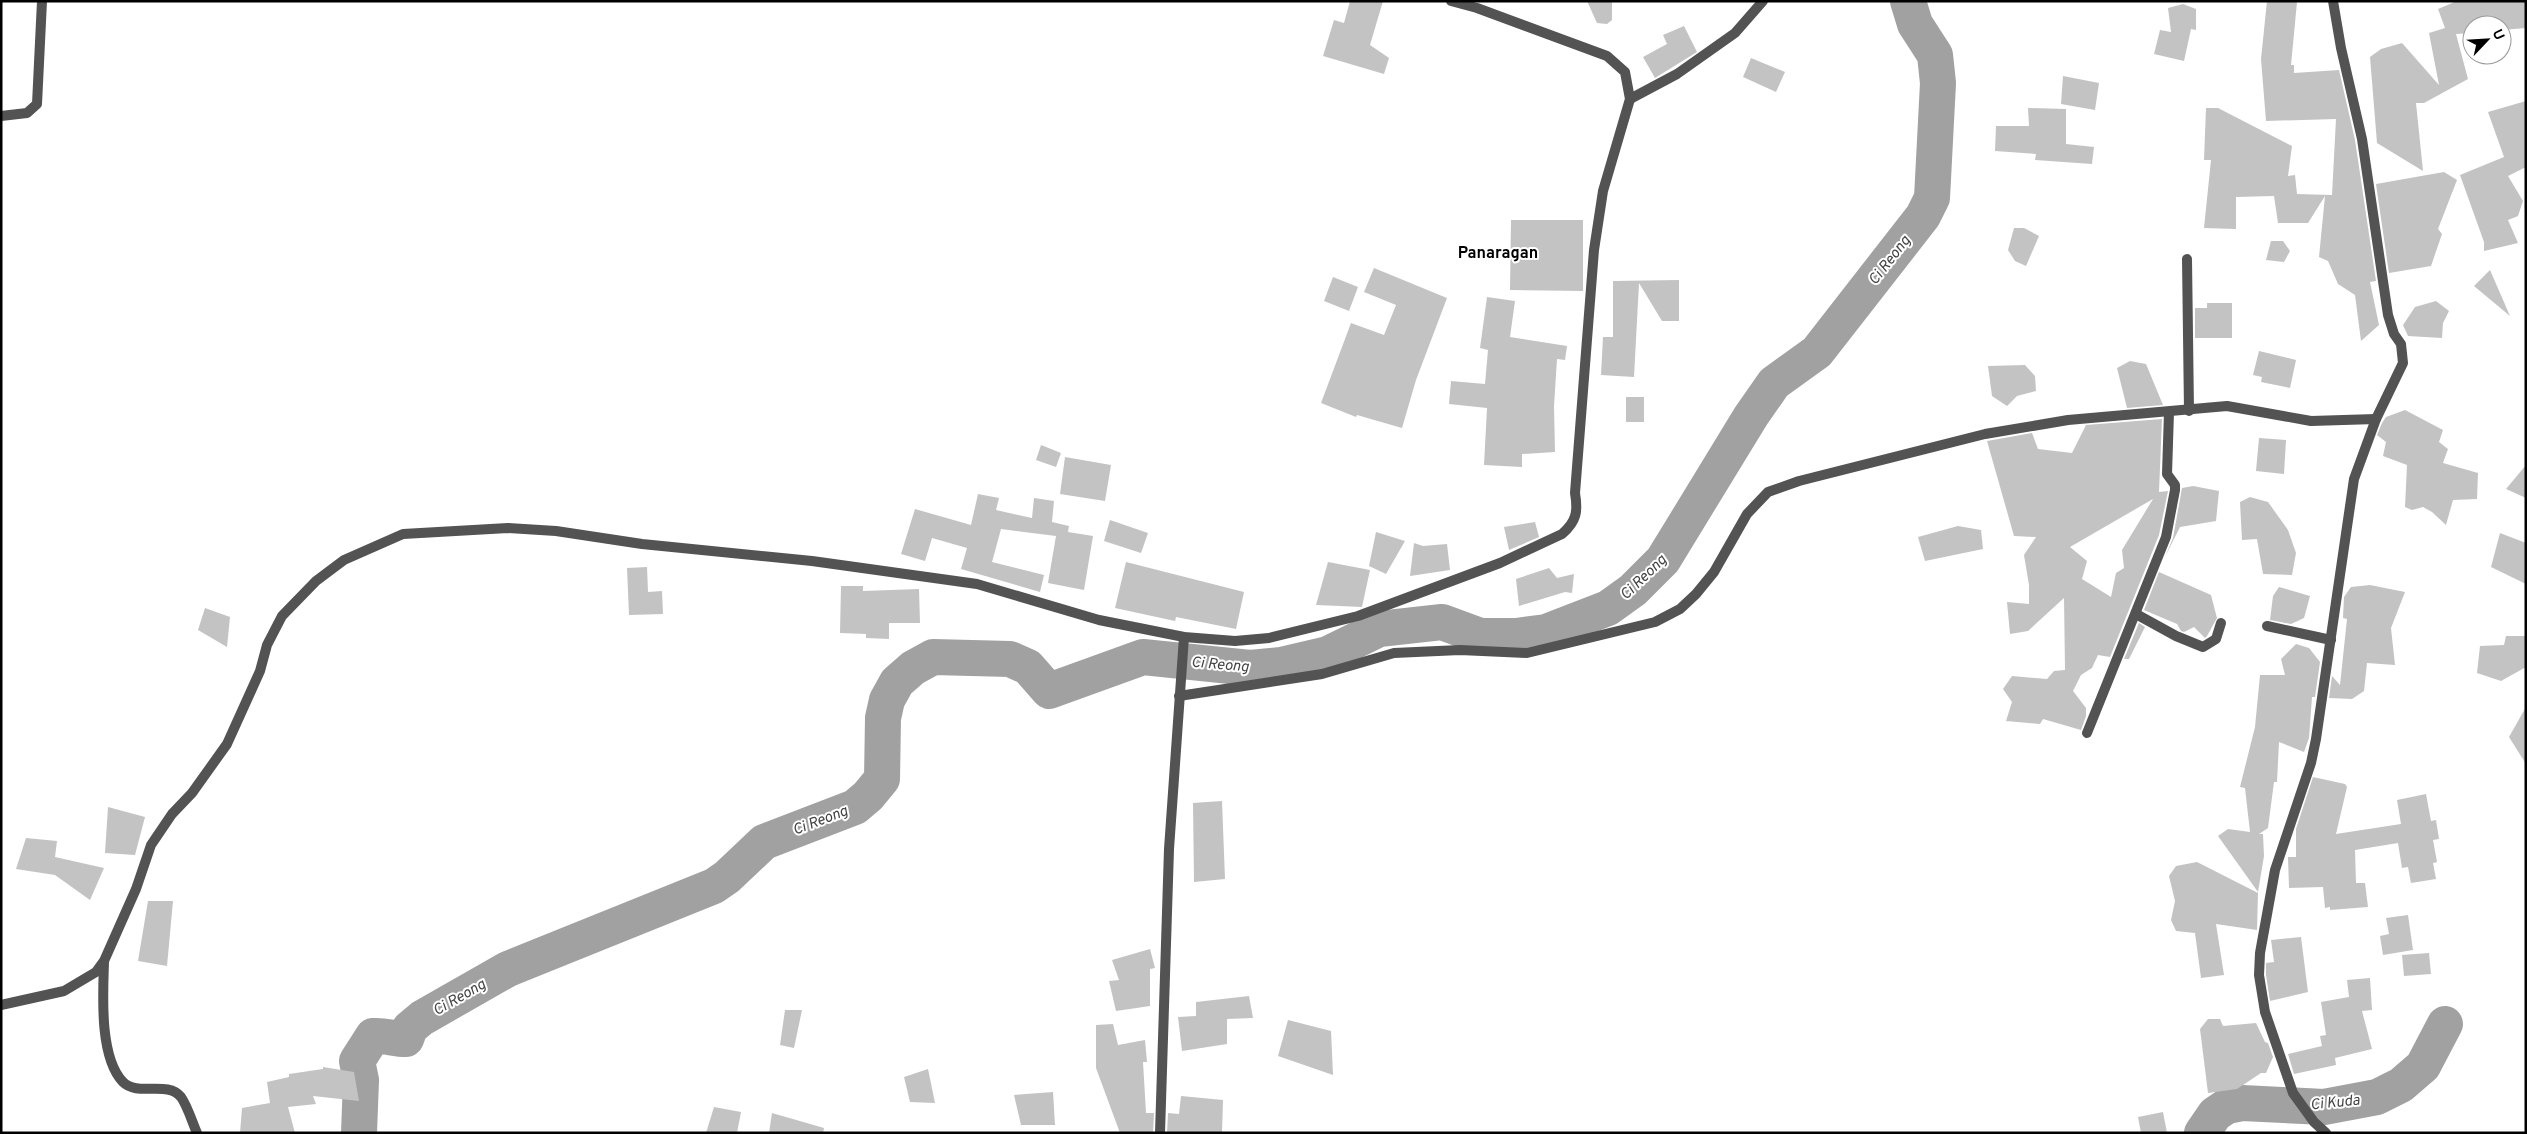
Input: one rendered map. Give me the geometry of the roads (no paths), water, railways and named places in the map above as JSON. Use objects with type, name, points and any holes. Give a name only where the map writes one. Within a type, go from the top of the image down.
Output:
[{"type":"street","points":[[1,116],[27,113],[37,104],[42,1]]},
{"type":"street","points":[[1,1005],[64,991],[96,972],[104,961],[136,889],[151,845],[172,814],[192,792],[227,744],[260,671],[267,645],[282,616],[316,581],[344,560],[403,534],[518,529],[812,561],[977,584],[1099,620],[1184,637],[1236,640],[1269,638],[1358,616],[1500,563],[1562,534],[1570,527],[1578,512],[1575,492],[1594,250],[1603,192],[1630,99],[1625,72],[1607,56],[1476,8],[1451,1]]},
{"type":"street","points":[[1630,99],[1678,74],[1734,33],[1763,1]]},
{"type":"street","points":[[2326,1133],[2314,1122],[2293,1093],[2265,1012],[2259,975],[2260,953],[2275,870],[2311,763],[2322,710],[2354,479],[2376,419],[2403,363],[2402,344],[2394,334],[2388,315],[2362,139],[2341,48],[2333,1]]},
{"type":"street","points":[[2187,259],[2189,411]]},
{"type":"street","points":[[1179,691],[1322,674],[1394,654],[1460,650],[1527,653],[1655,622],[1680,609],[1696,594],[1714,572],[1747,514],[1757,501],[1768,492],[1781,486],[2010,429],[2068,420],[2189,411],[2227,406],[2311,421],[2376,419]]},
{"type":"street","points":[[2087,732],[2166,537],[2176,490],[2175,485],[2167,474],[2169,412]]},
{"type":"street","points":[[2136,614],[2176,636],[2203,647],[2216,639],[2221,623]]},
{"type":"street","points":[[2267,626],[2331,640]]},
{"type":"street","points":[[1160,1133],[1169,849],[1184,637]]},
{"type":"street","points":[[104,961],[102,1003],[108,1048],[115,1069],[124,1083],[140,1089],[174,1091],[181,1098],[197,1133]]},
{"type":"waterway","name":"Ci Reong","points":[[359,1133],[361,1080],[357,1061],[373,1036],[406,1039],[410,1028],[422,1018],[508,969],[714,886],[727,877],[764,842],[855,807],[868,796],[882,779],[883,718],[887,700],[897,682],[913,668],[933,657],[1010,659],[1028,667],[1049,691],[1143,657],[1250,668],[1281,665],[1328,654],[1379,629],[1442,622],[1480,636],[1516,636],[1546,632],[1608,608],[1633,590],[1663,560],[1751,416],[1774,383],[1817,352],[1923,216],[1932,198],[1938,83],[1935,55],[1915,24],[1908,1]]},
{"type":"waterway","name":"Ci Kuda","points":[[2202,1133],[2215,1114],[2227,1106],[2242,1103],[2324,1107],[2377,1097],[2401,1085],[2423,1066],[2445,1024]]},
{"type":"district","name":"Panaragan","points":[[1498,252]]}]
